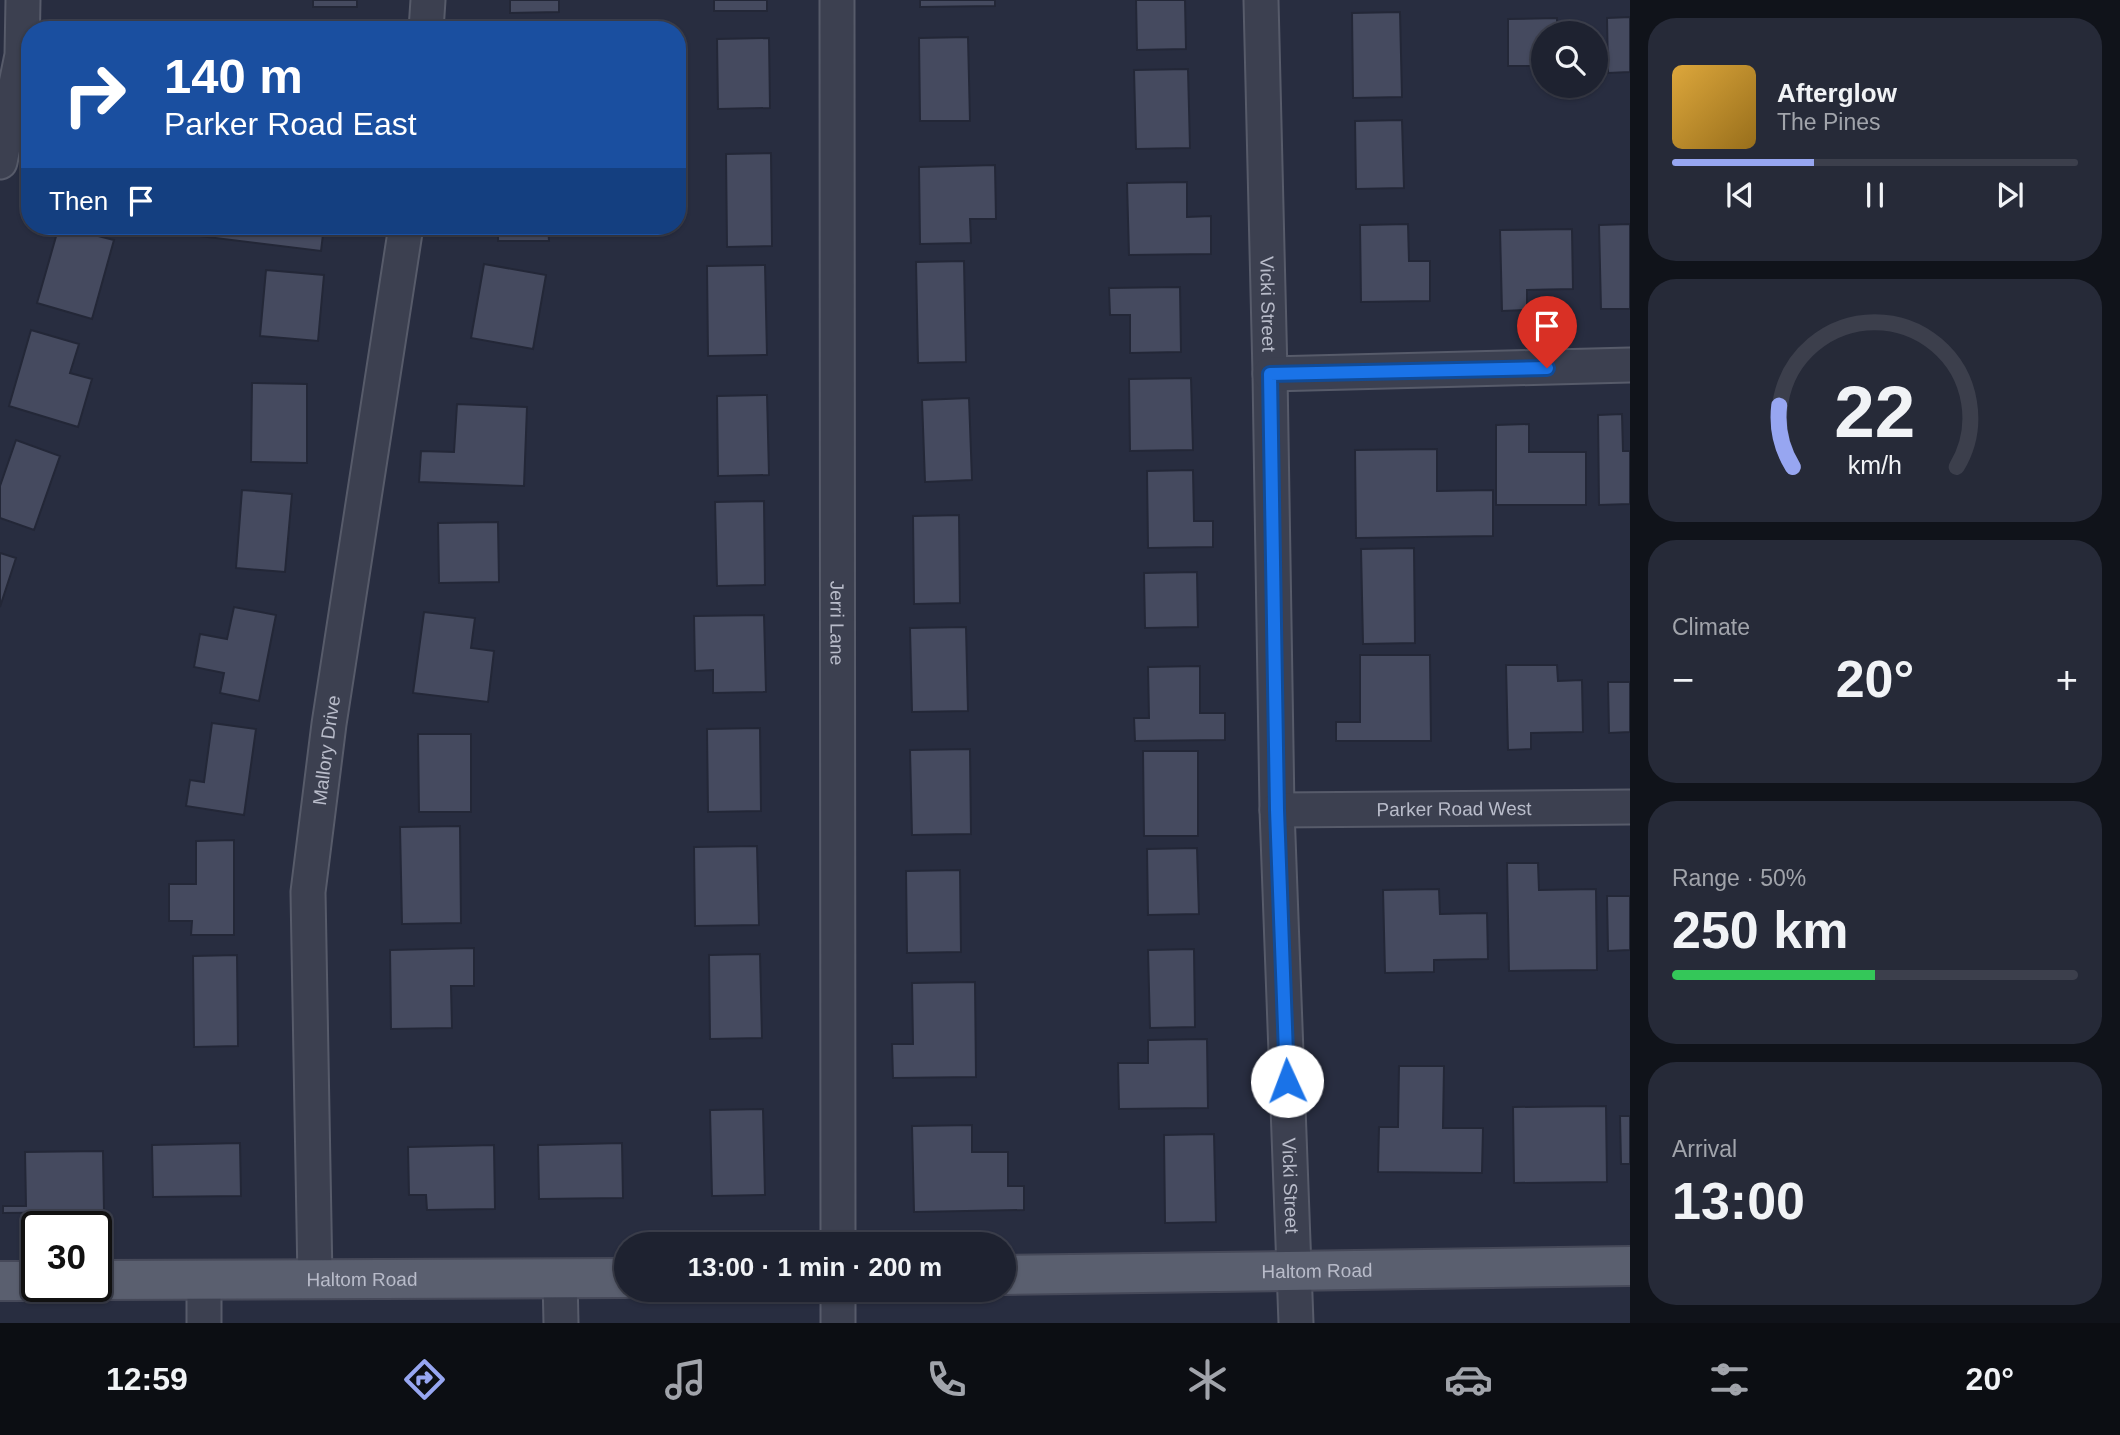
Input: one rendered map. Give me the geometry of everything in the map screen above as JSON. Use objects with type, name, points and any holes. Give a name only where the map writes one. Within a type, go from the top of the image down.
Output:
[{"type":"main road","name":"Haltom Road","points":[[1016,1275],[1630,1266]]},
{"type":"main road","name":"Haltom Road","points":[[112,1280],[614,1278]]},
{"type":"main road","points":[[0,1281],[21,1281]]},
{"type":"street","points":[[23,0],[23,21]]},
{"type":"street","points":[[427,21],[428,0]]},
{"type":"street","name":"Jerri Lane","points":[[838,0],[838,1232]]},
{"type":"street","name":"Vicki Street","points":[[1261,0],[1277,810],[1296,1323]]},
{"type":"street","points":[[0,162],[21,60]]},
{"type":"street","name":"Mallory Drive","points":[[315,1279],[308,892],[329,724],[405,235]]},
{"type":"street","points":[[1270,374],[1630,365]]},
{"type":"street","name":"Parker Road West","points":[[1277,810],[1630,807]]},
{"type":"street","points":[[560,1278],[561,1323]]},
{"type":"street","points":[[204,1280],[204,1323]]},
{"type":"street","points":[[838,1302],[838,1323]]},
{"type":"building","points":[[313,0],[357,0],[357,7],[313,7]]},
{"type":"building","points":[[510,0],[559,0],[559,12],[510,13]]},
{"type":"building","points":[[714,0],[767,0],[767,11],[714,11]]},
{"type":"building","points":[[920,0],[995,0],[995,6],[920,7]]},
{"type":"building","points":[[1136,0],[1185,0],[1186,49],[1137,50]]},
{"type":"building","points":[[1400,12],[1402,97],[1353,98],[1352,13]]},
{"type":"building","points":[[1630,17],[1630,72],[1608,73],[1607,18]]},
{"type":"building","points":[[1557,18],[1557,21],[1531,21],[1531,66],[1508,66],[1508,19]]},
{"type":"building","points":[[968,37],[970,121],[920,121],[919,38]]},
{"type":"building","points":[[769,38],[770,108],[718,109],[717,39]]},
{"type":"building","points":[[1188,69],[1190,148],[1136,149],[1134,70]]},
{"type":"building","points":[[1402,120],[1404,188],[1356,189],[1355,121]]},
{"type":"building","points":[[771,153],[772,246],[727,247],[726,154]]},
{"type":"building","points":[[995,165],[996,219],[970,219],[971,243],[920,244],[919,167]]},
{"type":"building","points":[[1187,182],[1187,217],[1211,216],[1211,254],[1129,255],[1127,183]]},
{"type":"building","points":[[1408,224],[1409,261],[1430,261],[1430,301],[1361,302],[1360,225]]},
{"type":"building","points":[[1630,224],[1630,309],[1601,309],[1599,225]]},
{"type":"building","points":[[1572,229],[1573,289],[1527,290],[1527,310],[1502,311],[1500,230]]},
{"type":"building","points":[[56,235],[94,235],[114,240],[92,319],[37,303]]},
{"type":"building","points":[[199,235],[323,235],[321,251]]},
{"type":"building","points":[[498,235],[549,235],[549,241],[498,241]]},
{"type":"building","points":[[964,261],[966,362],[918,363],[916,262]]},
{"type":"building","points":[[484,264],[546,275],[533,349],[471,338]]},
{"type":"building","points":[[765,265],[767,355],[708,356],[707,266]]},
{"type":"building","points":[[266,270],[324,275],[318,341],[260,336]]},
{"type":"building","points":[[1180,287],[1181,352],[1130,353],[1130,315],[1110,315],[1109,288]]},
{"type":"building","points":[[31,330],[79,344],[70,373],[92,379],[78,427],[9,406]]},
{"type":"building","points":[[1191,378],[1193,450],[1130,451],[1129,379]]},
{"type":"building","points":[[252,383],[307,384],[307,463],[251,462]]},
{"type":"building","points":[[767,395],[769,475],[718,476],[717,396]]},
{"type":"building","points":[[969,398],[972,480],[925,482],[922,400]]},
{"type":"building","points":[[457,404],[527,407],[524,486],[419,482],[421,451],[454,452]]},
{"type":"building","points":[[1622,414],[1623,451],[1630,451],[1630,504],[1599,505],[1598,415]]},
{"type":"building","points":[[1529,424],[1529,452],[1586,452],[1586,505],[1496,505],[1496,425]]},
{"type":"building","points":[[16,440],[60,456],[34,530],[0,518],[0,486]]},
{"type":"building","points":[[1437,449],[1437,491],[1493,490],[1493,536],[1356,538],[1355,450]]},
{"type":"building","points":[[1193,470],[1194,521],[1213,521],[1213,547],[1148,548],[1147,471]]},
{"type":"building","points":[[242,490],[292,494],[285,572],[236,568]]},
{"type":"building","points":[[764,501],[765,585],[717,586],[715,502]]},
{"type":"building","points":[[959,515],[960,603],[914,604],[913,516]]},
{"type":"building","points":[[498,522],[499,582],[439,583],[438,523]]},
{"type":"building","points":[[1414,548],[1415,643],[1363,644],[1361,549]]},
{"type":"building","points":[[0,553],[16,558],[0,607]]},
{"type":"building","points":[[1197,572],[1198,627],[1145,628],[1144,573]]},
{"type":"building","points":[[234,607],[276,615],[259,701],[220,693],[224,673],[194,667],[200,634],[227,639]]},
{"type":"building","points":[[424,612],[475,618],[471,648],[494,651],[488,702],[413,693]]},
{"type":"building","points":[[764,615],[766,692],[713,693],[713,670],[695,671],[694,616]]},
{"type":"building","points":[[966,627],[968,711],[912,712],[910,628]]},
{"type":"building","points":[[1360,655],[1430,655],[1431,741],[1336,741],[1336,722],[1360,722]]},
{"type":"building","points":[[1506,665],[1557,665],[1558,681],[1582,680],[1583,732],[1531,733],[1531,749],[1508,750]]},
{"type":"building","points":[[1200,666],[1200,713],[1225,713],[1225,740],[1135,741],[1134,718],[1149,718],[1148,667]]},
{"type":"building","points":[[1608,682],[1630,682],[1630,732],[1609,733]]},
{"type":"building","points":[[212,723],[256,729],[244,815],[186,806],[190,780],[204,782]]},
{"type":"building","points":[[760,728],[761,811],[708,812],[707,729]]},
{"type":"building","points":[[418,734],[471,734],[471,812],[419,812]]},
{"type":"building","points":[[970,749],[971,834],[912,835],[910,750]]},
{"type":"building","points":[[1143,751],[1198,751],[1198,836],[1144,836]]},
{"type":"building","points":[[460,826],[461,923],[402,924],[400,827]]},
{"type":"building","points":[[234,840],[234,935],[191,935],[192,921],[169,921],[169,884],[196,884],[196,841]]},
{"type":"building","points":[[757,846],[759,925],[695,926],[694,847]]},
{"type":"building","points":[[1197,848],[1199,914],[1148,915],[1147,849]]},
{"type":"building","points":[[1507,863],[1538,863],[1539,890],[1596,889],[1597,970],[1509,971]]},
{"type":"building","points":[[960,870],[961,952],[907,953],[906,871]]},
{"type":"building","points":[[1439,889],[1440,914],[1487,913],[1488,959],[1434,960],[1434,972],[1385,973],[1383,890]]},
{"type":"building","points":[[1607,896],[1630,896],[1630,950],[1608,951]]},
{"type":"building","points":[[474,948],[474,986],[451,986],[452,1028],[391,1029],[390,950]]},
{"type":"building","points":[[1194,949],[1195,1027],[1150,1028],[1148,950]]},
{"type":"building","points":[[760,954],[762,1038],[710,1039],[709,955]]},
{"type":"building","points":[[237,955],[238,1046],[194,1047],[193,956]]},
{"type":"building","points":[[975,982],[976,1077],[893,1078],[892,1044],[913,1044],[912,983]]},
{"type":"building","points":[[1207,1039],[1208,1108],[1119,1109],[1118,1063],[1148,1063],[1148,1040]]},
{"type":"building","points":[[1399,1066],[1444,1066],[1443,1128],[1483,1128],[1482,1173],[1378,1172],[1379,1127],[1398,1127]]},
{"type":"building","points":[[1606,1106],[1607,1182],[1514,1183],[1513,1107]]},
{"type":"building","points":[[763,1109],[765,1195],[712,1196],[710,1110]]},
{"type":"building","points":[[1620,1116],[1630,1116],[1630,1164],[1621,1164]]},
{"type":"building","points":[[972,1125],[972,1152],[1008,1152],[1008,1186],[1024,1186],[1024,1210],[914,1212],[912,1126]]},
{"type":"building","points":[[1214,1134],[1216,1222],[1165,1223],[1164,1135]]},
{"type":"building","points":[[240,1143],[241,1196],[153,1197],[152,1145]]},
{"type":"building","points":[[622,1143],[623,1198],[539,1199],[538,1145]]},
{"type":"building","points":[[494,1145],[495,1209],[427,1210],[426,1195],[409,1195],[408,1147]]},
{"type":"building","points":[[103,1151],[104,1211],[3,1213],[3,1206],[26,1206],[25,1152]]},
{"type":"route","points":[[1287,1081],[1277,810],[1270,374],[1547,368]]}]
